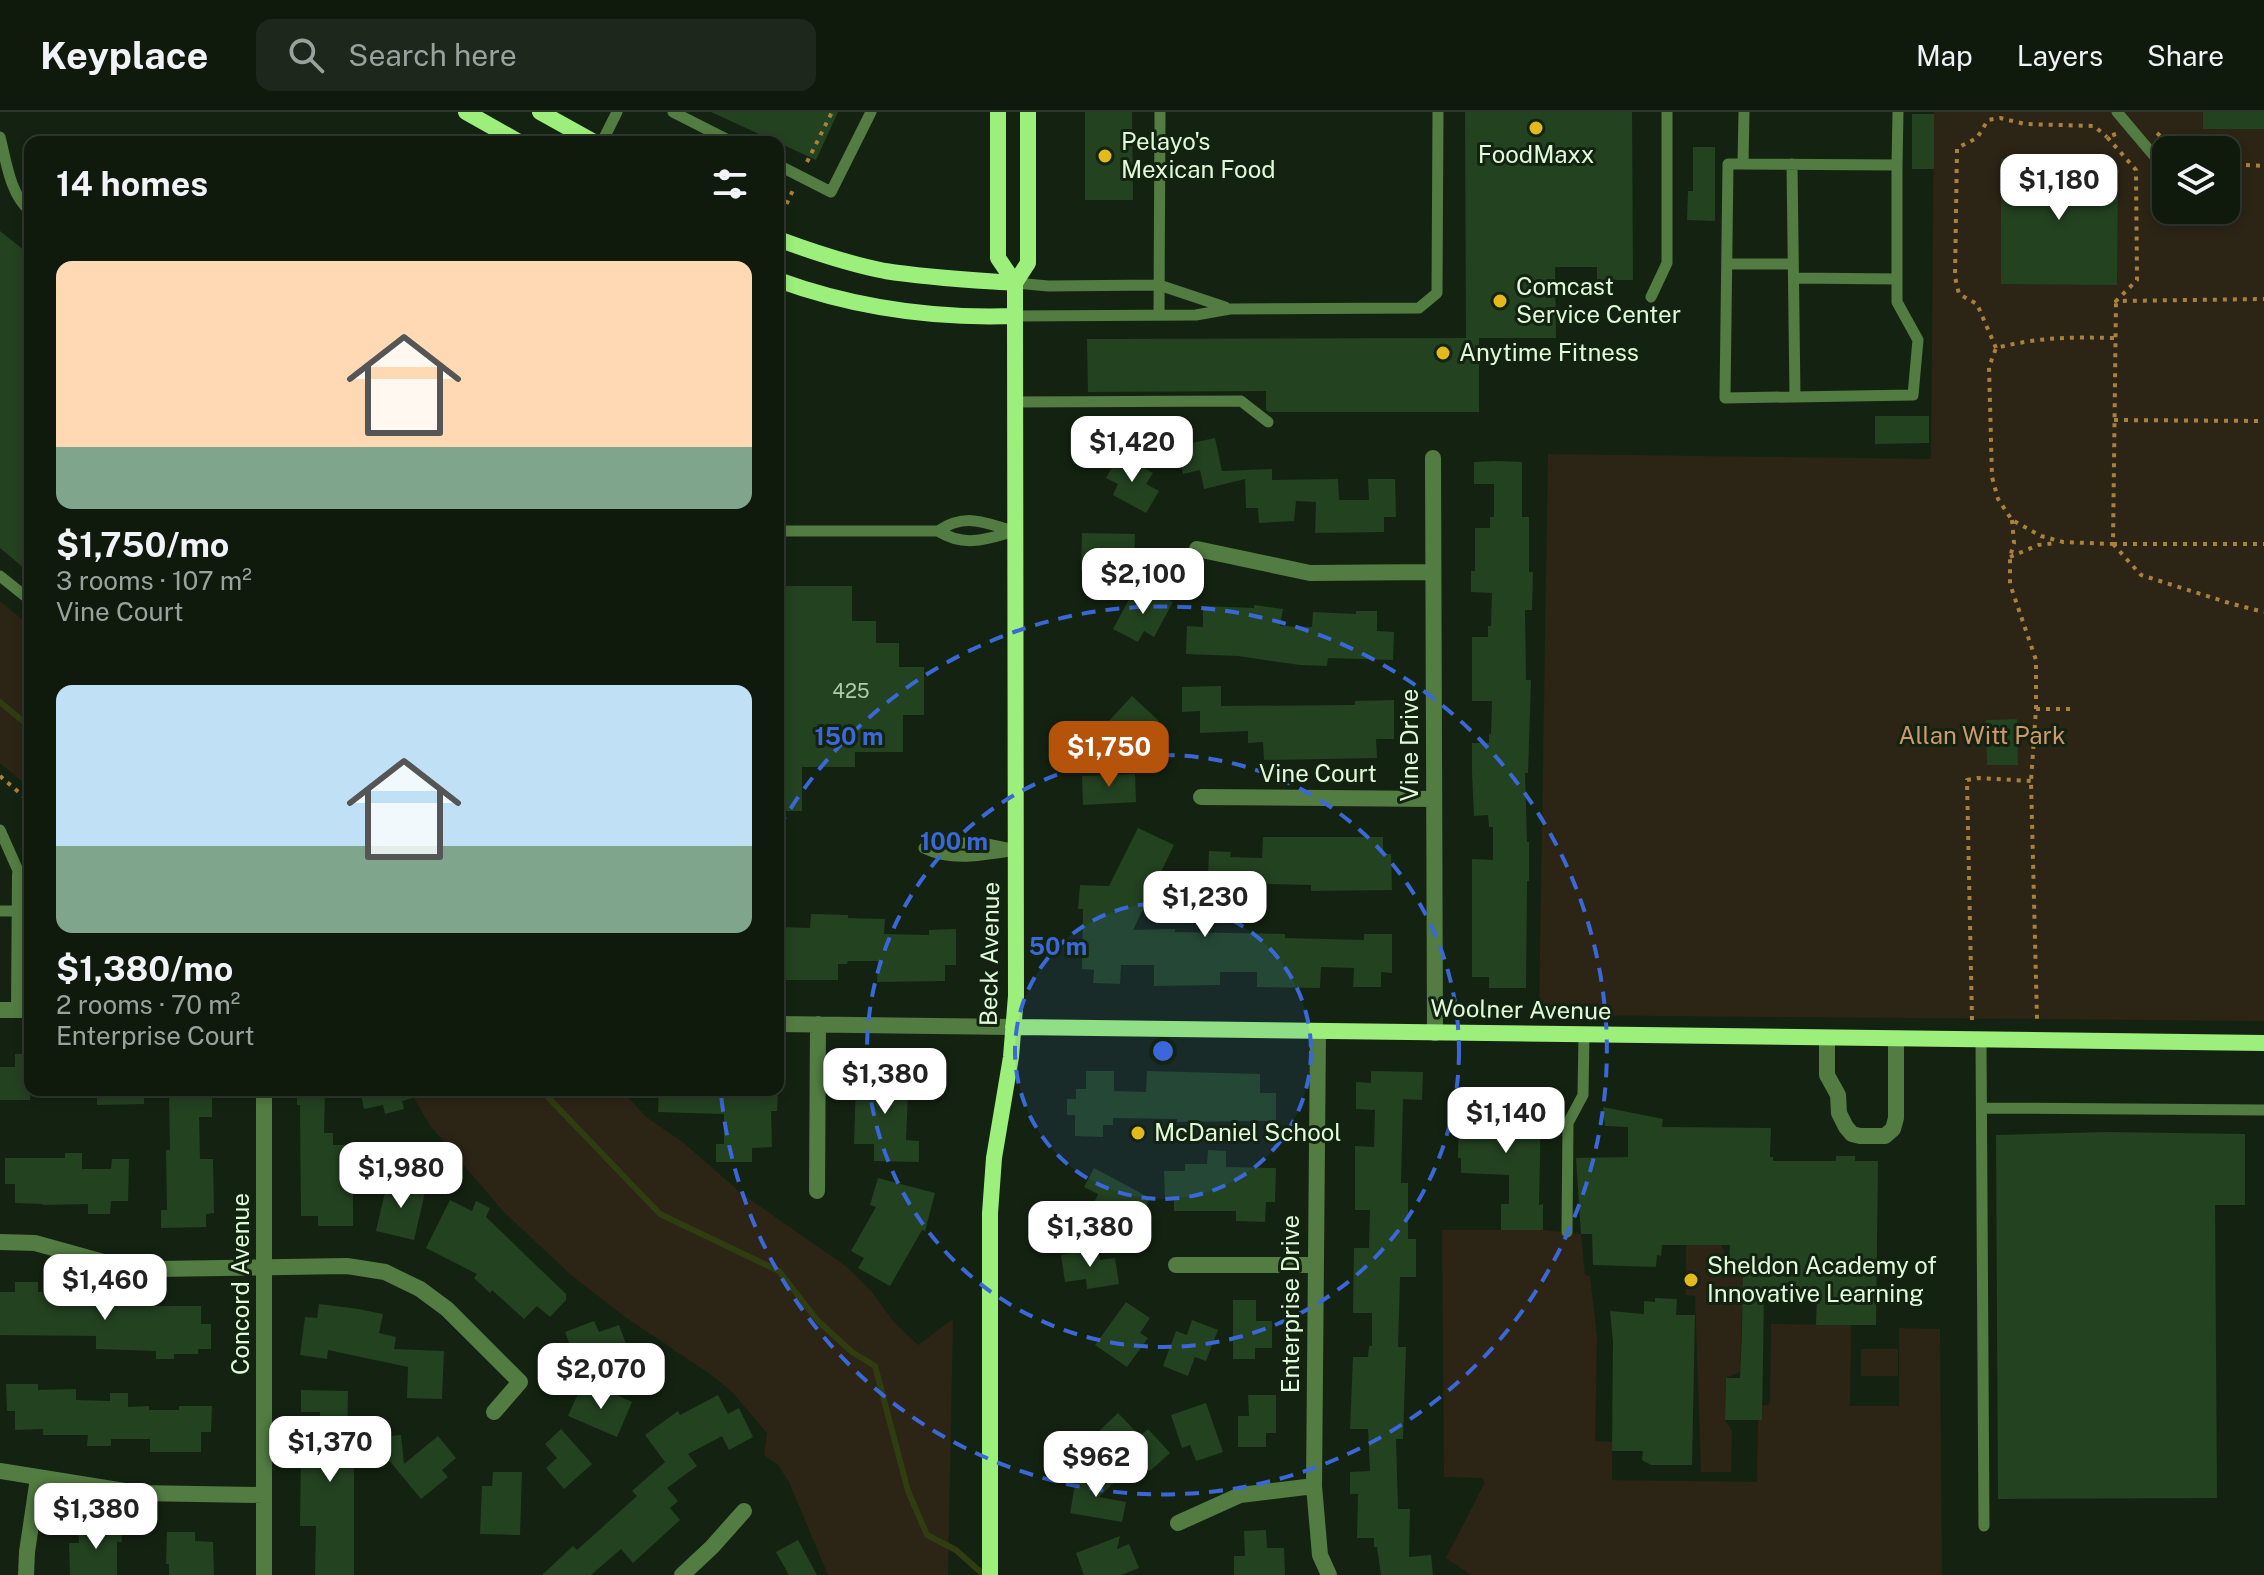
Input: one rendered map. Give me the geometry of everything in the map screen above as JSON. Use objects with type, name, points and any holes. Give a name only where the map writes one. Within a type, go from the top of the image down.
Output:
[{"type":"street","points":[[466,112],[508,136]]},
{"type":"street","points":[[540,112],[583,136]]},
{"type":"street","name":"Beck Avenue","points":[[998,112],[998,258],[1015,283]]},
{"type":"street","name":"Beck Avenue","points":[[990,1575],[990,1213],[994,1158],[1011,1062],[1016,996],[1015,283],[1028,263],[1028,112]]},
{"type":"street","points":[[784,241],[823,256],[882,270],[937,278],[1015,283]]},
{"type":"street","points":[[784,282],[829,297],[908,313],[1015,316]]},
{"type":"street","name":"Vine Drive","points":[[1433,458],[1435,1033]]},
{"type":"street","points":[[1197,549],[1310,573],[1433,572]]},
{"type":"street","name":"Vine Court","points":[[1201,797],[1434,799]]},
{"type":"street","points":[[20,875],[24,990]]},
{"type":"street","points":[[0,1010],[24,1010]]},
{"type":"street","name":"Woolner Avenue","points":[[784,1024],[2264,1043]]},
{"type":"street","points":[[817,1191],[818,1024]]},
{"type":"street","name":"Enterprise Drive","points":[[1318,1032],[1314,1486],[1320,1555],[1329,1575]]},
{"type":"street","points":[[1827,1039],[1827,1075],[1838,1095],[1839,1113],[1852,1134],[1869,1137],[1885,1136],[1893,1129],[1896,1118],[1896,1039]]},
{"type":"street","name":"Concord Avenue","points":[[264,1096],[264,1575]]},
{"type":"street","points":[[0,1242],[35,1243],[107,1263],[156,1269],[347,1266],[385,1272],[420,1289],[447,1309],[520,1382],[494,1412]]},
{"type":"street","points":[[1176,1265],[1315,1265]]},
{"type":"street","points":[[0,1471],[137,1493],[263,1495]]},
{"type":"street","points":[[26,1575],[38,1478]]},
{"type":"street","points":[[1178,1523],[1240,1495],[1314,1486]]},
{"type":"street","points":[[682,1575],[744,1511]]},
{"type":"lane","points":[[605,136],[617,112]]},
{"type":"lane","points":[[673,112],[720,136]]},
{"type":"lane","points":[[784,168],[831,192],[871,112]]},
{"type":"lane","points":[[1159,315],[1160,112]]},
{"type":"lane","points":[[1015,316],[1196,315],[1230,309],[1419,308],[1437,293],[1438,112]]},
{"type":"lane","points":[[1651,297],[1667,263],[1667,112]]},
{"type":"lane","points":[[1743,164],[1744,112]]},
{"type":"lane","points":[[1897,165],[1728,164],[1725,398],[1913,395],[1918,340],[1897,302],[1898,112]]},
{"type":"lane","points":[[2117,112],[2152,154]]},
{"type":"lane","points":[[0,137],[4,169],[24,206]]},
{"type":"lane","points":[[1792,164],[1795,397]]},
{"type":"lane","points":[[1727,264],[1793,264]]},
{"type":"lane","points":[[1794,278],[1897,279]]},
{"type":"lane","points":[[1015,283],[1048,286],[1159,285],[1230,309]]},
{"type":"lane","points":[[1015,402],[1241,401],[1268,422]]},
{"type":"lane","points":[[938,531],[953,521],[981,521],[1015,531]]},
{"type":"lane","points":[[784,531],[938,531],[953,540],[980,541],[1015,531]]},
{"type":"lane","points":[[0,576],[24,595]]},
{"type":"lane","points":[[0,830],[20,875]]},
{"type":"lane","points":[[939,843],[982,843],[1016,850],[982,855],[939,855],[924,848],[939,843]]},
{"type":"lane","points":[[0,911],[20,911]]},
{"type":"lane","points":[[1567,1232],[1568,1123],[1583,1095],[1584,1035]]},
{"type":"lane","points":[[1981,1039],[1984,1526]]},
{"type":"lane","points":[[1982,1108],[2264,1110]]},
{"type":"path","points":[[2063,542],[2041,536],[2012,520],[1998,499],[1992,477],[1989,367],[1996,348],[1977,304],[1959,294],[1955,277],[1957,148],[1977,138],[1988,120],[2000,118],[2025,124],[2094,126],[2136,170],[2137,280],[2116,301],[2113,544],[2141,575],[2264,612]]},
{"type":"path","points":[[2107,137],[2147,124],[2160,136]]},
{"type":"path","points":[[2240,165],[2264,166]]},
{"type":"path","points":[[2116,301],[2264,299]]},
{"type":"path","points":[[1996,348],[2053,337],[2114,338]]},
{"type":"path","points":[[2114,420],[2264,421]]},
{"type":"path","points":[[2012,520],[2014,543],[2010,557],[2010,584],[2036,660],[2031,781],[2037,1020]]},
{"type":"path","points":[[2010,557],[2038,545],[2063,542],[2264,544]]},
{"type":"path","points":[[2036,709],[2076,709]]},
{"type":"path","points":[[0,776],[24,797]]},
{"type":"path","points":[[1972,1020],[1967,780],[2031,781]]},
{"type":"green space","name":"Allan Witt Park","points":[[1934,112],[2264,112],[2264,1021],[1539,1015],[1548,454],[1931,459]]},
{"type":"green space","points":[[0,601],[24,621],[24,783],[0,763]]},
{"type":"green space","points":[[413,1096],[627,1096],[646,1117],[684,1143],[741,1193],[847,1267],[918,1345],[953,1319],[948,1575],[828,1575],[789,1482],[778,1465],[764,1455],[767,1433],[731,1391],[571,1275],[502,1210],[431,1127]]},
{"type":"green space","points":[[1442,1230],[1543,1230],[1581,1234],[1585,1275],[1590,1276],[1597,1336],[1595,1441],[1612,1442],[1612,1480],[1757,1482],[1758,1420],[1762,1420],[1762,1406],[1770,1404],[1771,1324],[1851,1325],[1850,1406],[1899,1406],[1899,1328],[1940,1329],[1942,1575],[1471,1575],[1446,1558],[1484,1484],[1483,1478],[1444,1477]]},
{"type":"green space","points":[[1686,1245],[1721,1245],[1729,1261],[1737,1262],[1743,1275],[1740,1372],[1726,1378],[1725,1420],[1732,1431],[1731,1472],[1701,1472],[1695,1296],[1686,1295]]},
{"type":"green space","points":[[1861,1349],[1898,1349],[1898,1376],[1861,1376]]},
{"type":"building","points":[[711,112],[838,112],[816,160],[784,145],[784,136],[764,136]]},
{"type":"building","points":[[1085,112],[1132,112],[1133,200],[1085,200]]},
{"type":"building","points":[[1465,112],[1632,112],[1633,280],[1597,280],[1597,267],[1555,267],[1556,338],[1479,338],[1479,412],[1269,412],[1266,410],[1266,391],[1088,392],[1087,339],[1466,338]]},
{"type":"building","points":[[2203,112],[2264,112],[2264,129],[2203,129]]},
{"type":"building","points":[[1912,114],[1934,114],[1934,169],[1912,169]]},
{"type":"building","points":[[1693,147],[1715,147],[1715,221],[1687,220],[1688,191],[1693,191]]},
{"type":"building","points":[[2001,159],[2112,160],[2112,170],[2118,170],[2117,285],[2001,284]]},
{"type":"building","points":[[0,231],[24,250],[24,568],[0,548]]},
{"type":"building","points":[[1875,416],[1929,416],[1929,443],[1875,444]]},
{"type":"building","points":[[1215,438],[1222,471],[1272,469],[1272,480],[1338,479],[1339,500],[1369,500],[1368,479],[1395,479],[1396,517],[1384,517],[1384,532],[1315,533],[1316,502],[1296,501],[1294,521],[1259,523],[1258,508],[1246,508],[1245,479],[1204,489],[1200,470],[1183,474],[1177,446]]},
{"type":"building","points":[[1119,454],[1153,473],[1146,484],[1159,491],[1146,513],[1113,495],[1118,484],[1106,478]]},
{"type":"building","points":[[1474,462],[1522,462],[1522,517],[1529,517],[1529,572],[1533,572],[1532,610],[1525,610],[1526,680],[1531,680],[1528,773],[1525,773],[1529,842],[1526,988],[1489,988],[1489,977],[1472,977],[1472,859],[1493,860],[1493,827],[1489,827],[1488,815],[1474,816],[1472,772],[1472,743],[1489,743],[1492,701],[1472,701],[1472,637],[1488,637],[1492,593],[1471,592],[1471,571],[1475,571],[1475,528],[1490,528],[1490,517],[1494,517],[1494,484],[1474,484]]},
{"type":"building","points":[[1082,533],[1135,534],[1134,562],[1117,562],[1117,572],[1081,571]]},
{"type":"building","points":[[784,586],[852,586],[852,621],[876,621],[876,643],[899,643],[899,667],[924,667],[924,715],[903,715],[903,752],[855,752],[855,767],[802,767],[802,811],[784,811]]},
{"type":"building","points":[[1150,589],[1173,602],[1154,637],[1144,631],[1138,642],[1113,629],[1132,594],[1144,601]]},
{"type":"building","points":[[1254,605],[1283,609],[1280,626],[1312,627],[1313,612],[1356,614],[1356,611],[1377,611],[1377,631],[1394,632],[1393,660],[1328,658],[1327,666],[1238,656],[1186,654],[1187,626],[1203,627],[1203,606],[1254,608]]},
{"type":"building","points":[[1221,686],[1221,706],[1355,705],[1355,701],[1394,700],[1394,739],[1376,739],[1377,758],[1264,760],[1263,742],[1248,743],[1248,731],[1200,733],[1200,711],[1182,712],[1182,687]]},
{"type":"building","points":[[1132,696],[1159,721],[1152,729],[1163,739],[1144,760],[1106,724]]},
{"type":"building","points":[[2017,719],[2018,765],[1987,765],[1986,720]]},
{"type":"building","points":[[1135,774],[1136,802],[1083,805],[1082,776]]},
{"type":"building","points":[[1138,828],[1174,845],[1133,930],[1175,929],[1175,932],[1285,934],[1285,938],[1364,940],[1364,934],[1392,934],[1392,973],[1381,972],[1381,987],[1353,987],[1354,968],[1321,967],[1320,988],[1257,987],[1257,972],[1220,972],[1220,985],[1154,986],[1154,965],[1121,965],[1120,984],[1093,983],[1094,970],[1082,969],[1083,909],[1078,909],[1080,885],[1109,886]]},
{"type":"building","points":[[1263,837],[1383,837],[1383,854],[1391,854],[1392,890],[1311,891],[1311,885],[1229,883],[1229,900],[1180,898],[1180,874],[1208,875],[1209,851],[1231,852],[1230,857],[1262,858]]},
{"type":"building","points":[[811,914],[885,919],[884,934],[929,935],[929,930],[956,929],[956,965],[945,965],[945,981],[877,982],[878,961],[838,964],[838,980],[784,980],[784,927],[810,928]]},
{"type":"building","points":[[15,1054],[24,1054],[24,1096],[30,1096],[30,1100],[0,1100],[0,1067],[15,1067]]},
{"type":"building","points":[[870,1069],[909,1070],[906,1140],[919,1141],[919,1162],[874,1161],[874,1144],[854,1144],[856,1080],[870,1080]]},
{"type":"building","points":[[1086,1071],[1114,1071],[1114,1091],[1146,1092],[1147,1071],[1260,1074],[1260,1093],[1276,1093],[1276,1121],[1177,1122],[1177,1119],[1113,1118],[1113,1125],[1103,1125],[1103,1137],[1075,1136],[1075,1115],[1067,1115],[1067,1099],[1076,1099],[1076,1089],[1086,1089]]},
{"type":"building","points":[[1371,1071],[1423,1072],[1422,1100],[1403,1099],[1401,1183],[1408,1183],[1408,1239],[1416,1239],[1416,1277],[1400,1277],[1398,1347],[1406,1347],[1403,1439],[1396,1439],[1398,1509],[1410,1509],[1409,1557],[1431,1555],[1433,1575],[1381,1575],[1374,1538],[1357,1538],[1358,1494],[1350,1494],[1350,1472],[1370,1471],[1368,1429],[1350,1429],[1353,1357],[1368,1357],[1369,1346],[1372,1346],[1372,1313],[1353,1313],[1354,1248],[1369,1248],[1370,1210],[1355,1210],[1355,1146],[1374,1147],[1375,1110],[1356,1109],[1356,1082],[1371,1083]]},
{"type":"building","points":[[97,1096],[144,1096],[144,1104],[97,1105]]},
{"type":"building","points":[[169,1096],[212,1096],[212,1117],[199,1117],[200,1159],[213,1159],[214,1213],[206,1214],[206,1227],[161,1228],[161,1210],[167,1210],[166,1150],[170,1150]]},
{"type":"building","points":[[297,1096],[325,1096],[324,1133],[333,1133],[333,1145],[353,1145],[353,1226],[318,1226],[318,1216],[301,1216],[300,1105],[297,1105]]},
{"type":"building","points":[[361,1096],[420,1096],[402,1101],[404,1109],[385,1114],[383,1105],[364,1109]]},
{"type":"building","points":[[659,1096],[778,1096],[777,1111],[771,1111],[772,1147],[752,1148],[752,1162],[716,1162],[716,1144],[724,1144],[724,1114],[658,1112]]},
{"type":"building","points":[[1490,1098],[1517,1099],[1516,1105],[1541,1106],[1539,1205],[1543,1204],[1543,1230],[1501,1230],[1501,1204],[1509,1204],[1509,1175],[1461,1173],[1461,1158],[1458,1158],[1459,1104],[1490,1105]]},
{"type":"building","points":[[1603,1107],[1663,1119],[1662,1127],[1771,1128],[1770,1157],[1773,1161],[1836,1161],[1836,1156],[1855,1156],[1855,1161],[1878,1161],[1876,1325],[1816,1325],[1817,1295],[1764,1294],[1762,1420],[1725,1420],[1726,1378],[1740,1378],[1742,1329],[1743,1262],[1729,1262],[1730,1245],[1662,1245],[1656,1267],[1593,1265],[1592,1234],[1581,1234],[1576,1158],[1628,1157],[1628,1127],[1605,1126]]},
{"type":"building","points":[[2107,1132],[2245,1134],[2245,1205],[2215,1205],[2217,1498],[1998,1499],[1996,1135]]},
{"type":"building","points":[[1208,1150],[1226,1151],[1226,1167],[1276,1168],[1275,1202],[1266,1202],[1265,1222],[1236,1221],[1236,1211],[1174,1211],[1174,1199],[1165,1199],[1164,1171],[1185,1171],[1185,1164],[1207,1164]]},
{"type":"building","points":[[65,1153],[82,1153],[82,1169],[111,1169],[112,1159],[129,1159],[128,1201],[111,1201],[110,1214],[88,1214],[88,1204],[15,1203],[15,1184],[5,1184],[5,1158],[65,1158]]},
{"type":"building","points":[[1094,1168],[1150,1198],[1140,1218],[1122,1208],[1115,1222],[1091,1209],[1098,1194],[1084,1187]]},
{"type":"building","points":[[878,1178],[935,1193],[925,1231],[922,1230],[890,1286],[858,1268],[864,1258],[851,1251],[876,1207],[870,1205]]},
{"type":"building","points":[[388,1179],[426,1188],[414,1240],[376,1231]]},
{"type":"building","points":[[450,1200],[472,1211],[476,1201],[490,1208],[486,1217],[566,1294],[566,1300],[550,1317],[537,1306],[524,1319],[474,1278],[477,1274],[426,1248]]},
{"type":"building","points":[[1098,1249],[1100,1260],[1115,1258],[1119,1284],[1087,1289],[1086,1279],[1065,1282],[1061,1255]]},
{"type":"building","points":[[15,1282],[38,1282],[38,1292],[65,1291],[65,1304],[106,1302],[128,1303],[128,1306],[201,1306],[201,1324],[211,1324],[211,1349],[198,1349],[198,1354],[174,1354],[174,1359],[156,1359],[156,1351],[96,1349],[96,1336],[0,1335],[0,1292],[15,1292]]},
{"type":"building","points":[[1655,1298],[1677,1299],[1676,1315],[1695,1315],[1692,1465],[1651,1465],[1642,1460],[1643,1451],[1612,1451],[1613,1342],[1610,1311],[1644,1314],[1644,1301],[1655,1302]]},
{"type":"building","points":[[1233,1300],[1256,1300],[1256,1321],[1272,1321],[1272,1348],[1255,1348],[1255,1359],[1233,1359]]},
{"type":"building","points":[[1126,1302],[1150,1318],[1140,1333],[1148,1338],[1127,1367],[1095,1345]]},
{"type":"building","points":[[319,1304],[383,1314],[379,1333],[396,1337],[394,1349],[444,1351],[442,1399],[407,1398],[408,1367],[328,1350],[327,1359],[300,1355],[305,1317],[317,1318]]},
{"type":"building","points":[[1192,1320],[1218,1330],[1206,1361],[1195,1357],[1188,1376],[1163,1366],[1176,1331],[1187,1335]]},
{"type":"building","points":[[594,1321],[599,1332],[619,1325],[629,1352],[590,1367],[597,1350],[575,1359],[565,1332]]},
{"type":"building","points":[[6,1384],[38,1384],[38,1390],[76,1389],[76,1400],[110,1401],[110,1393],[128,1393],[128,1407],[149,1406],[149,1410],[212,1406],[211,1432],[201,1432],[201,1452],[150,1452],[150,1439],[111,1439],[111,1446],[87,1446],[88,1435],[43,1435],[43,1429],[15,1430],[15,1411],[7,1411]]},
{"type":"building","points":[[602,1388],[632,1402],[617,1437],[568,1416],[580,1389],[606,1401]]},
{"type":"building","points":[[301,1390],[348,1391],[347,1445],[354,1445],[354,1575],[315,1575],[316,1526],[300,1526],[301,1454],[315,1454],[315,1444],[319,1444],[320,1412],[301,1412]]},
{"type":"building","points":[[718,1395],[728,1414],[739,1408],[753,1437],[729,1450],[722,1436],[688,1454],[697,1466],[667,1488],[678,1501],[670,1508],[680,1520],[633,1563],[621,1549],[591,1575],[542,1575],[573,1546],[577,1550],[637,1496],[632,1491],[665,1462],[645,1435],[678,1411],[680,1415]]},
{"type":"building","points":[[1248,1395],[1276,1395],[1276,1433],[1266,1433],[1266,1447],[1238,1447],[1238,1416],[1249,1416]]},
{"type":"building","points":[[1206,1403],[1223,1452],[1196,1461],[1190,1445],[1182,1448],[1171,1415]]},
{"type":"building","points":[[1118,1413],[1140,1436],[1148,1429],[1170,1453],[1150,1471],[1139,1460],[1131,1468],[1098,1432]]},
{"type":"building","points":[[561,1429],[592,1464],[564,1489],[546,1468],[557,1458],[545,1444]]},
{"type":"building","points":[[401,1435],[404,1464],[438,1436],[456,1458],[442,1470],[448,1477],[421,1499],[384,1454],[382,1437]]},
{"type":"building","points":[[493,1472],[522,1472],[520,1535],[480,1534],[482,1486],[492,1486]]},
{"type":"building","points":[[1077,1474],[1116,1481],[1099,1497],[1126,1502],[1122,1522],[1070,1513]]},
{"type":"building","points":[[121,1525],[122,1542],[117,1542],[117,1575],[70,1575],[69,1543],[79,1543],[78,1526]]},
{"type":"building","points":[[1266,1530],[1267,1548],[1284,1548],[1285,1575],[1234,1575],[1234,1556],[1245,1556],[1244,1531]]},
{"type":"building","points":[[167,1532],[195,1532],[195,1541],[213,1542],[214,1575],[169,1575],[169,1564],[166,1564]]},
{"type":"building","points":[[1120,1536],[1117,1549],[1129,1544],[1139,1568],[1121,1575],[1084,1575],[1076,1553]]},
{"type":"building","points":[[798,1540],[817,1575],[789,1575],[776,1552]]},
{"type":"waterway","points":[[0,702],[24,722]]},
{"type":"waterway","points":[[547,1096],[660,1214],[779,1271],[818,1321],[852,1352],[875,1366],[908,1491],[927,1535],[956,1550],[984,1575]]},
{"type":"place","name":"FoodMaxx","points":[[1536,128]]},
{"type":"place","name":"Pelayo's Mexican Food","points":[[1105,156]]},
{"type":"place","name":"Comcast Service Center","points":[[1500,301]]},
{"type":"place","name":"Anytime Fitness","points":[[1443,353]]},
{"type":"place","name":"McDaniel School","points":[[1138,1133]]},
{"type":"place","name":"Sheldon Academy of Innovative Learning","points":[[1691,1280]]}]
